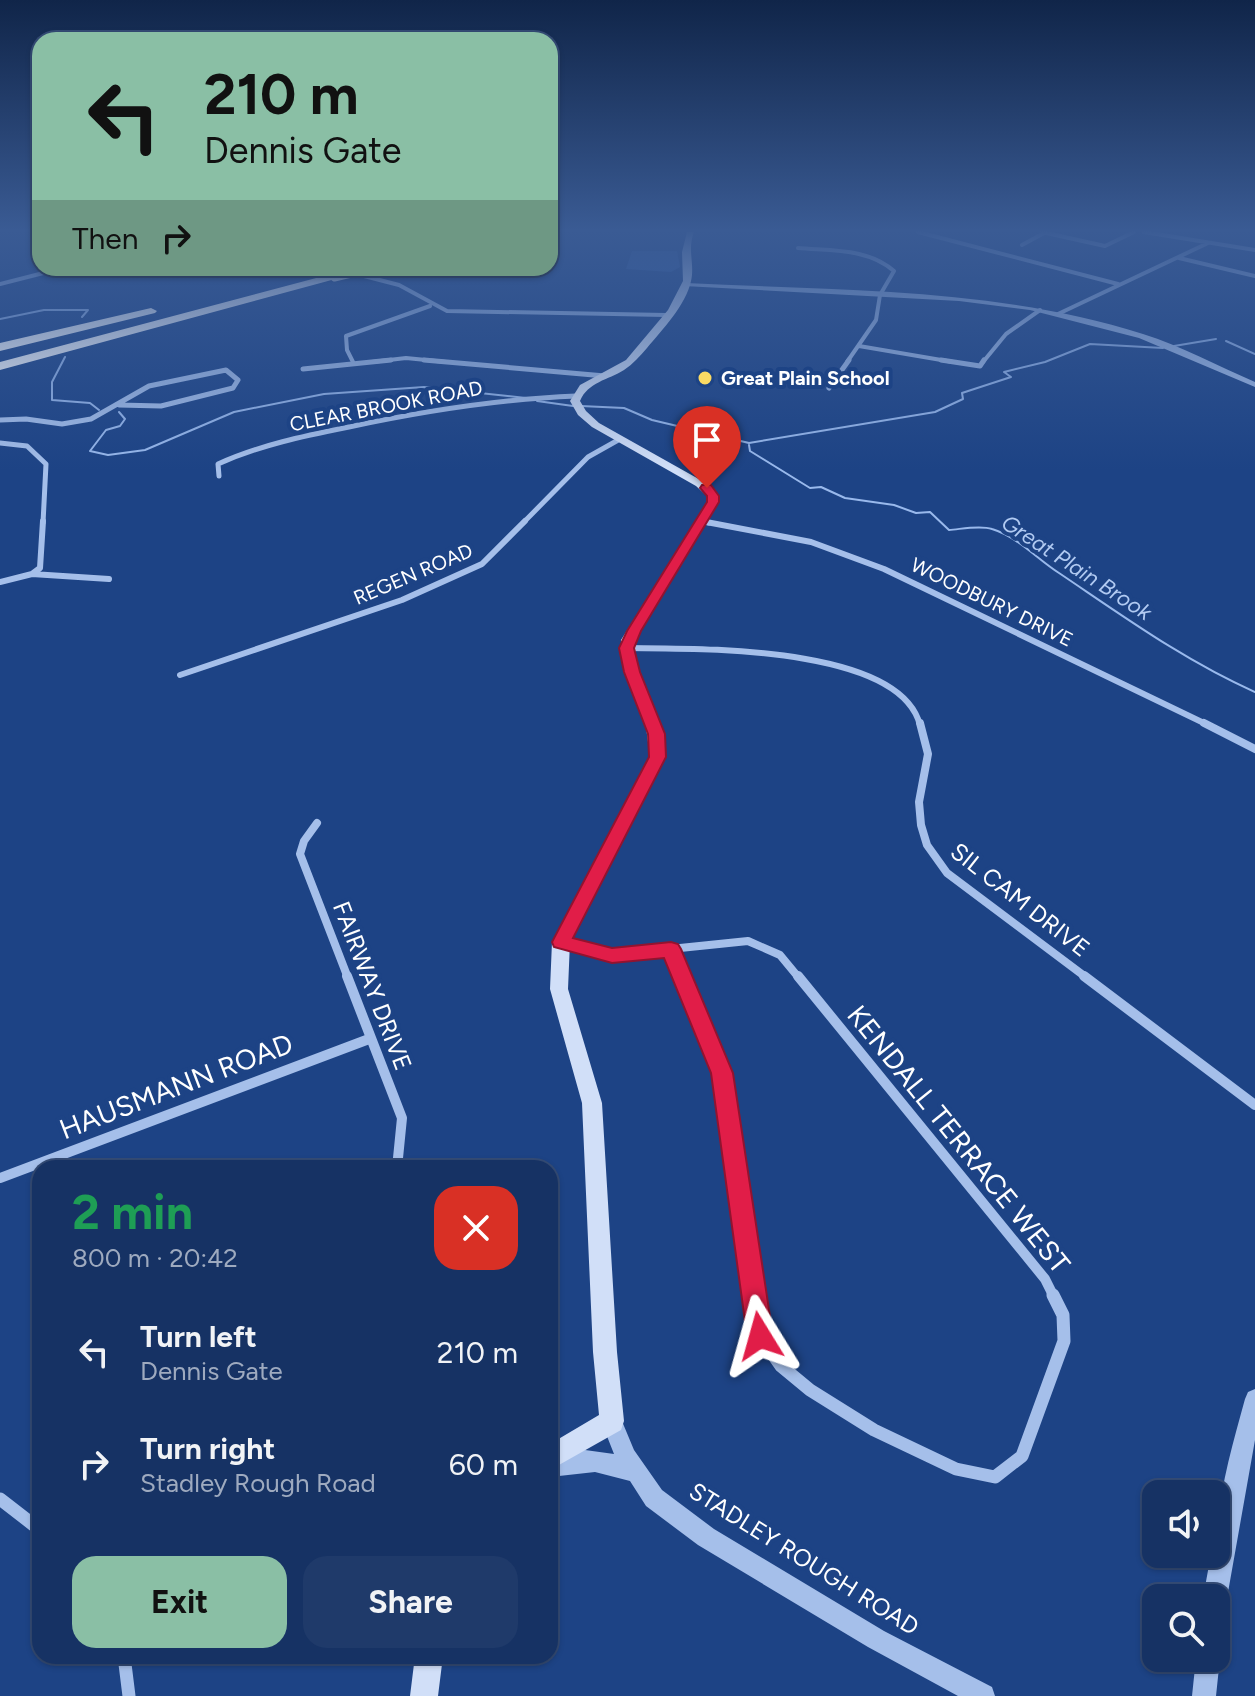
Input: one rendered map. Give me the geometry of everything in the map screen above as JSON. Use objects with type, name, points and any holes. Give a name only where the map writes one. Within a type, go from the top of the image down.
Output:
[{"type":"highway","points":[[0,340],[137,311]]},
{"type":"highway","points":[[0,347],[154,311]]},
{"type":"highway","points":[[0,368],[200,311]]},
{"type":"main road","points":[[627,648],[634,631],[713,502],[713,496],[684,472],[594,424],[576,402],[584,387],[629,362],[669,311]]},
{"type":"main road","name":"STADLEY ROUGH ROAD","points":[[612,1421],[605,1352],[592,1103],[559,989],[561,942],[657,757],[656,734],[632,672],[627,648]]},
{"type":"main road","points":[[558,1453],[612,1421]]},
{"type":"main road","points":[[424,1696],[428,1664]]},
{"type":"street","points":[[353,362],[347,350],[346,336],[412,311]]},
{"type":"street","points":[[462,311],[666,315]]},
{"type":"street","points":[[829,388],[876,320],[877,311]]},
{"type":"street","points":[[859,346],[980,366],[993,345],[1010,328],[1038,311]]},
{"type":"street","points":[[1045,311],[1142,336],[1255,385]]},
{"type":"street","points":[[1058,314],[1064,311]]},
{"type":"street","points":[[303,369],[406,358],[605,376]]},
{"type":"street","points":[[0,420],[77,422],[91,419],[119,405],[149,386],[214,371],[232,372],[238,380],[233,388],[161,406],[119,405]]},
{"type":"street","name":"CLEAR BROOK ROAD","points":[[219,476],[218,464],[266,446],[404,415],[532,397],[576,402]]},
{"type":"street","name":"REGEN ROAD","points":[[180,675],[402,600],[482,564],[588,457],[620,439]]},
{"type":"street","points":[[0,443],[28,446],[38,451],[46,464],[40,568],[32,574]]},
{"type":"street","name":"WOODBURY DRIVE","points":[[701,521],[811,542],[884,569],[1140,690],[1255,749]]},
{"type":"street","points":[[0,582],[32,574],[109,579]]},
{"type":"street","name":"SIL CAM DRIVE","points":[[627,648],[782,653],[830,660],[867,674],[894,691],[915,713],[927,738],[928,757],[920,795],[919,826],[933,859],[947,873],[1255,1105]]},
{"type":"street","name":"FAIRWAY DRIVE","points":[[317,823],[304,841],[300,854],[402,1118],[398,1160]]},
{"type":"street","name":"KENDALL TERRACE WEST","points":[[748,941],[780,955],[1045,1279],[1063,1315],[1064,1341],[1022,1456],[995,1477],[956,1469],[874,1430],[810,1390],[781,1366],[760,1336],[722,1073],[671,949],[748,941]]},
{"type":"street","points":[[561,942],[612,955],[671,949]]},
{"type":"street","name":"HAUSMANN ROAD","points":[[48,1160],[369,1039]]},
{"type":"street","name":"HAUSMANN ROAD","points":[[0,1178],[32,1166]]},
{"type":"street","points":[[1217,1584],[1240,1457],[1255,1399]]},
{"type":"street","name":"STADLEY ROUGH ROAD","points":[[612,1421],[626,1457],[654,1498],[706,1537],[876,1639],[983,1696]]},
{"type":"street","points":[[558,1464],[581,1459],[611,1462],[638,1474]]},
{"type":"street","points":[[0,1499],[32,1524]]},
{"type":"street","points":[[125,1664],[129,1696]]},
{"type":"street","points":[[1204,1696],[1207,1672]]},
{"type":"waterway","points":[[0,319],[38,311]]},
{"type":"waterway","points":[[82,317],[87,311]]},
{"type":"waterway","points":[[1174,346],[1216,339]]},
{"type":"waterway","points":[[1226,341],[1255,354]]},
{"type":"waterway","points":[[581,406],[624,408],[652,420],[749,443],[935,412],[963,399],[962,393],[1011,377],[1004,372],[1045,362],[1090,344],[1163,348]]},
{"type":"waterway","points":[[65,357],[52,382],[52,400],[90,403],[99,410]]},
{"type":"waterway","points":[[119,412],[125,419],[120,426],[106,430],[90,451],[108,455],[145,450],[234,412],[324,394],[424,387],[526,398]]},
{"type":"waterway","points":[[537,401],[573,406]]},
{"type":"waterway","name":"Great Plain Brook","points":[[749,445],[750,451],[810,488],[821,487],[845,498],[894,505],[916,513],[930,512],[949,530],[982,527],[1001,533],[1155,637],[1255,692]]},
{"type":"place","name":"Great Plain School","points":[[705,378]]},
{"type":"route","points":[[707,488],[713,502],[628,640],[627,656],[656,734],[657,757],[561,942],[612,955],[671,949],[722,1073],[760,1336]]}]
